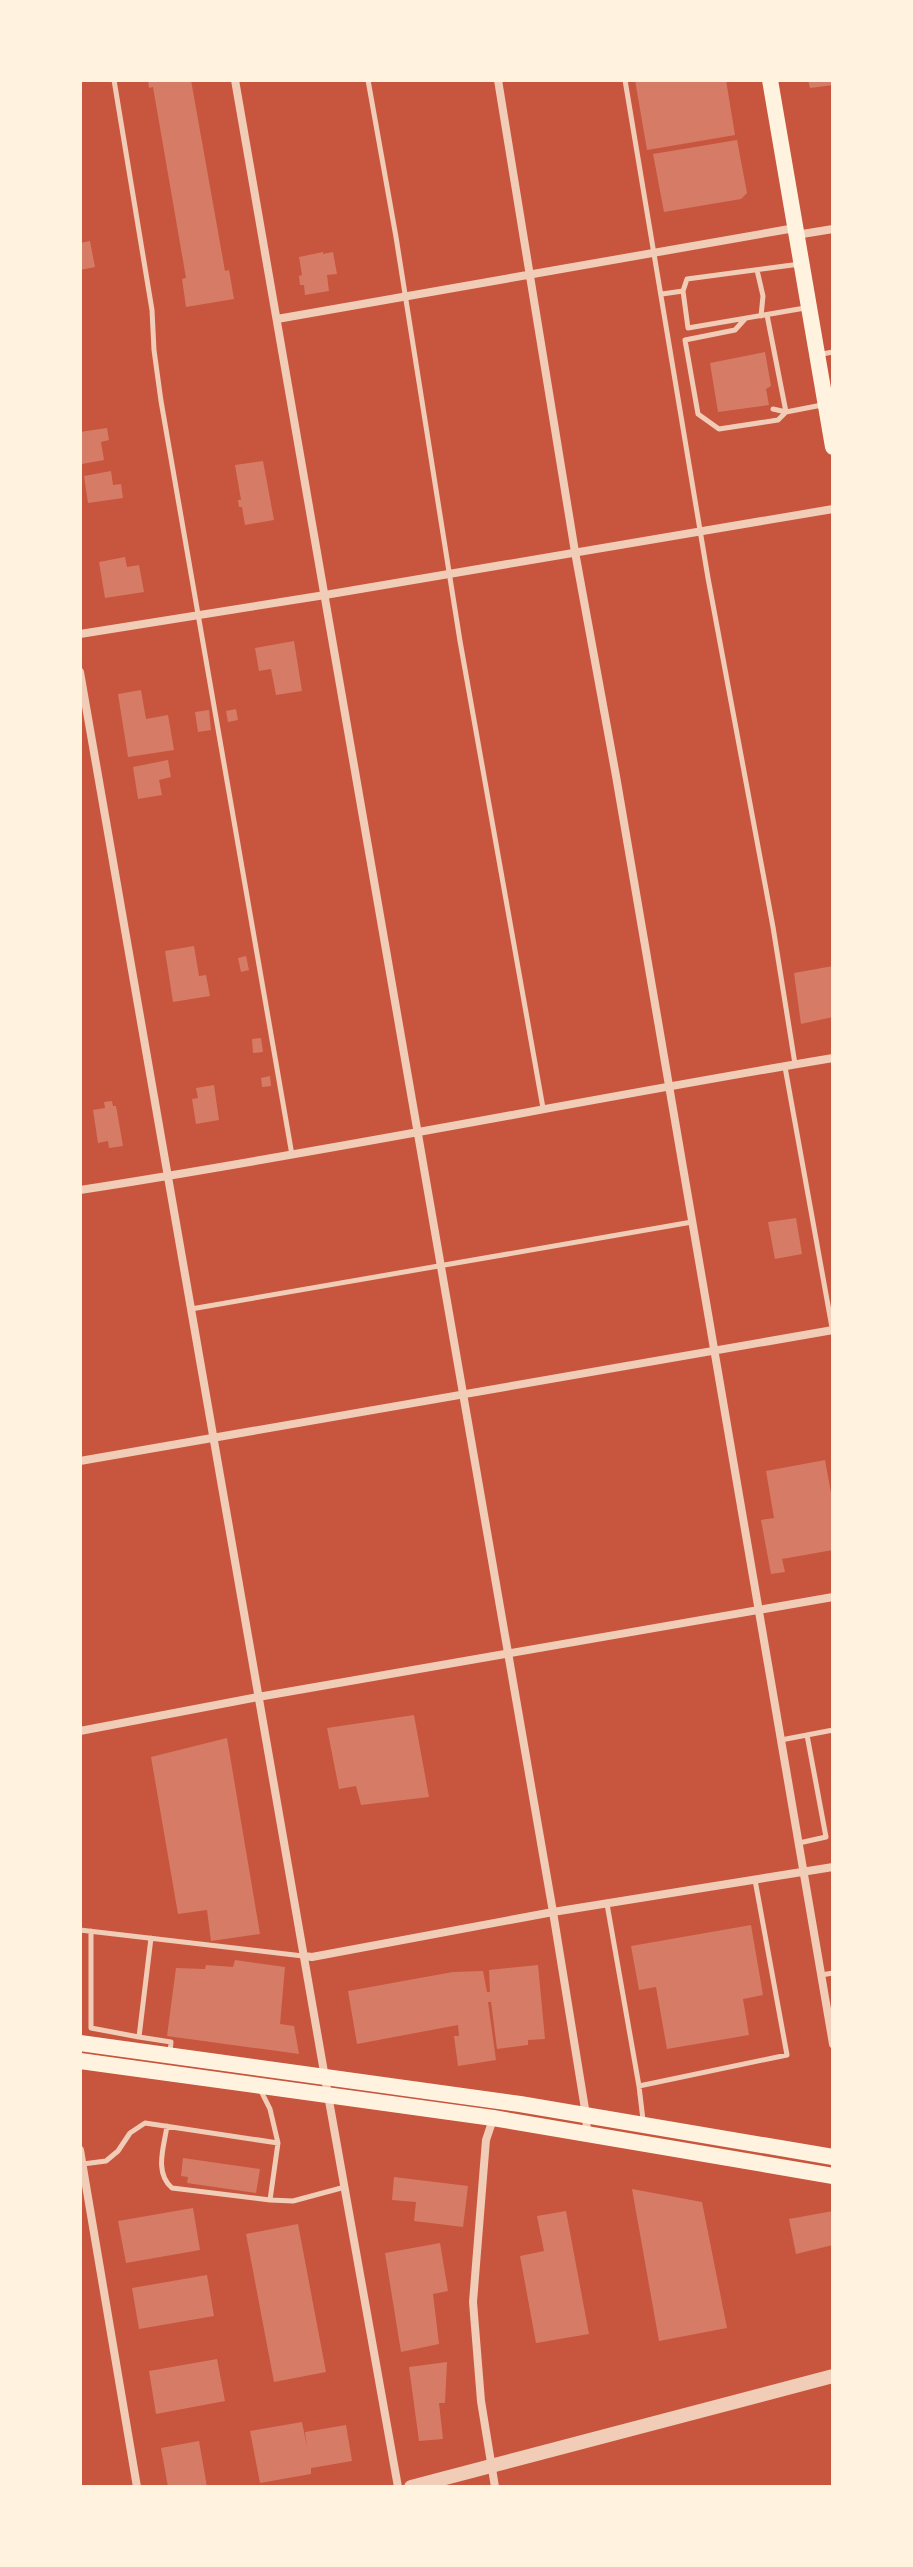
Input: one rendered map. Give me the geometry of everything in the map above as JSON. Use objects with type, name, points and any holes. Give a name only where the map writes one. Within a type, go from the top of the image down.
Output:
[{"type":"main road","points":[[770,80],[808,308],[825,354],[826,405],[833,447]]},
{"type":"main road","points":[[80,2043],[110,2040],[169,2057],[325,2076],[586,2115],[833,2157]]},
{"type":"main road","points":[[80,2061],[493,2118],[833,2176]]},
{"type":"street","points":[[235,80],[509,1653],[587,2134]]},
{"type":"street","points":[[498,80],[575,552],[833,2044]]},
{"type":"street","points":[[277,319],[655,252],[833,229]]},
{"type":"street","points":[[80,634],[833,509]]},
{"type":"street","points":[[80,672],[398,2487]]},
{"type":"street","points":[[80,1190],[292,1156],[543,1108],[833,1058]]},
{"type":"street","points":[[80,1461],[833,1331]]},
{"type":"street","points":[[80,1731],[833,1597]]},
{"type":"street","points":[[304,1956],[833,1867]]},
{"type":"street","points":[[493,2118],[486,2140],[473,2302],[481,2401],[495,2487]]},
{"type":"street","points":[[80,2150],[137,2487]]},
{"type":"street","points":[[411,2487],[833,2376]]},
{"type":"lane","points":[[114,80],[152,310],[161,401],[292,1156]]},
{"type":"lane","points":[[368,80],[543,1108]]},
{"type":"lane","points":[[625,80],[795,1064]]},
{"type":"lane","points":[[801,264],[687,279],[683,291],[688,328],[808,308]]},
{"type":"lane","points":[[757,270],[786,412]]},
{"type":"lane","points":[[662,294],[683,291]]},
{"type":"lane","points":[[746,318],[735,330],[685,340],[698,414],[719,429],[778,420],[786,412]]},
{"type":"lane","points":[[773,409],[786,412],[826,405]]},
{"type":"lane","points":[[706,419],[715,418]]},
{"type":"lane","points":[[785,1066],[833,1331]]},
{"type":"lane","points":[[191,1309],[692,1222]]},
{"type":"lane","points":[[781,1740],[833,1730]]},
{"type":"lane","points":[[799,1843],[826,1837],[807,1735]]},
{"type":"lane","points":[[639,2086],[787,2055],[755,1880]]},
{"type":"lane","points":[[607,1904],[643,2125]]},
{"type":"lane","points":[[80,1930],[304,1956]]},
{"type":"lane","points":[[91,1931],[91,2028],[110,2040],[139,2037],[171,2042],[169,2057]]},
{"type":"lane","points":[[139,2037],[151,1938]]},
{"type":"lane","points":[[821,1975],[833,1973]]},
{"type":"lane","points":[[259,2086],[270,2109],[278,2143],[270,2200]]},
{"type":"lane","points":[[82,2165],[106,2161],[118,2151],[130,2133],[145,2123],[278,2143]]},
{"type":"lane","points":[[167,2126],[161,2168],[164,2181],[172,2188],[293,2201],[345,2187]]},
{"type":"building","points":[[148,80],[191,80],[225,271],[229,270],[234,299],[186,307],[182,279],[186,278],[153,87],[149,88]]},
{"type":"building","points":[[635,80],[726,80],[735,135],[647,150]]},
{"type":"building","points":[[808,80],[833,80],[833,85],[810,88]]},
{"type":"building","points":[[737,140],[747,193],[741,199],[664,212],[653,154]]},
{"type":"building","points":[[90,241],[95,267],[80,270],[80,243]]},
{"type":"building","points":[[333,252],[337,274],[327,275],[329,291],[305,295],[304,285],[300,285],[299,257]]},
{"type":"building","points":[[765,352],[771,386],[766,389],[769,405],[718,412],[710,363]]},
{"type":"building","points":[[107,428],[109,440],[101,442],[104,460],[82,464],[80,432]]},
{"type":"building","points":[[263,461],[274,520],[245,525],[242,507],[239,507],[238,500],[241,500],[235,465]]},
{"type":"building","points":[[111,471],[113,485],[121,484],[123,498],[88,503],[84,476]]},
{"type":"building","points":[[125,557],[127,567],[139,565],[144,592],[105,598],[99,562]]},
{"type":"building","points":[[294,641],[302,691],[276,695],[271,669],[259,671],[255,648]]},
{"type":"building","points":[[141,690],[146,719],[168,715],[174,750],[128,757],[118,694]]},
{"type":"building","points":[[236,709],[238,720],[228,722],[226,711]]},
{"type":"building","points":[[209,710],[211,730],[198,732],[195,712]]},
{"type":"building","points":[[168,760],[171,777],[159,780],[162,795],[138,799],[133,767]]},
{"type":"building","points":[[194,946],[199,976],[206,975],[210,996],[173,1002],[165,951]]},
{"type":"building","points":[[246,956],[249,970],[241,972],[238,958]]},
{"type":"building","points":[[833,966],[833,1017],[801,1024],[794,973]]},
{"type":"building","points":[[261,1038],[263,1052],[253,1053],[252,1039]]},
{"type":"building","points":[[270,1076],[271,1086],[262,1087],[261,1078]]},
{"type":"building","points":[[214,1085],[219,1120],[196,1124],[192,1099],[198,1098],[196,1088]]},
{"type":"building","points":[[112,1101],[116,1106],[123,1146],[109,1148],[108,1141],[98,1143],[93,1110],[105,1108],[104,1102]]},
{"type":"building","points":[[796,1218],[802,1254],[775,1259],[768,1222]]},
{"type":"building","points":[[825,1460],[833,1504],[833,1550],[782,1559],[785,1572],[771,1574],[761,1520],[774,1518],[766,1471]]},
{"type":"building","points":[[414,1715],[429,1797],[361,1805],[356,1786],[339,1789],[327,1728]]},
{"type":"building","points":[[227,1738],[260,1934],[211,1941],[207,1910],[178,1914],[151,1757]]},
{"type":"building","points":[[751,1925],[763,1995],[743,1999],[749,2035],[667,2049],[656,1987],[639,1990],[631,1946]]},
{"type":"building","points":[[235,1960],[285,1967],[280,2024],[294,2026],[299,2054],[167,2036],[176,1968],[205,1969],[206,1965],[233,1967]]},
{"type":"building","points":[[538,1965],[545,2039],[528,2040],[528,2045],[497,2049],[491,2002],[488,2002],[496,2060],[458,2066],[454,2036],[459,2036],[458,2025],[357,2044],[348,1991],[453,1972],[483,1971],[487,1992],[490,1992],[489,1970]]},
{"type":"building","points":[[183,2158],[260,2169],[256,2193],[187,2183],[188,2177],[181,2176]]},
{"type":"building","points":[[394,2177],[468,2186],[463,2227],[414,2221],[416,2202],[392,2200]]},
{"type":"building","points":[[632,2189],[702,2202],[727,2328],[659,2341]]},
{"type":"building","points":[[193,2208],[200,2250],[126,2263],[118,2221]]},
{"type":"building","points":[[566,2211],[589,2334],[536,2343],[520,2256],[544,2251],[537,2216]]},
{"type":"building","points":[[833,2211],[833,2245],[796,2254],[789,2219]]},
{"type":"building","points":[[298,2224],[326,2372],[274,2382],[246,2234]]},
{"type":"building","points":[[440,2243],[448,2291],[433,2294],[439,2344],[401,2352],[385,2253]]},
{"type":"building","points":[[207,2275],[214,2316],[139,2329],[132,2288]]},
{"type":"building","points":[[217,2359],[225,2401],[156,2414],[149,2371]]},
{"type":"building","points":[[447,2362],[445,2403],[439,2403],[443,2439],[419,2441],[409,2367]]},
{"type":"building","points":[[302,2422],[307,2447],[305,2432],[346,2425],[352,2461],[311,2468],[311,2474],[260,2483],[250,2431]]},
{"type":"building","points":[[199,2441],[207,2487],[168,2487],[161,2448]]}]
